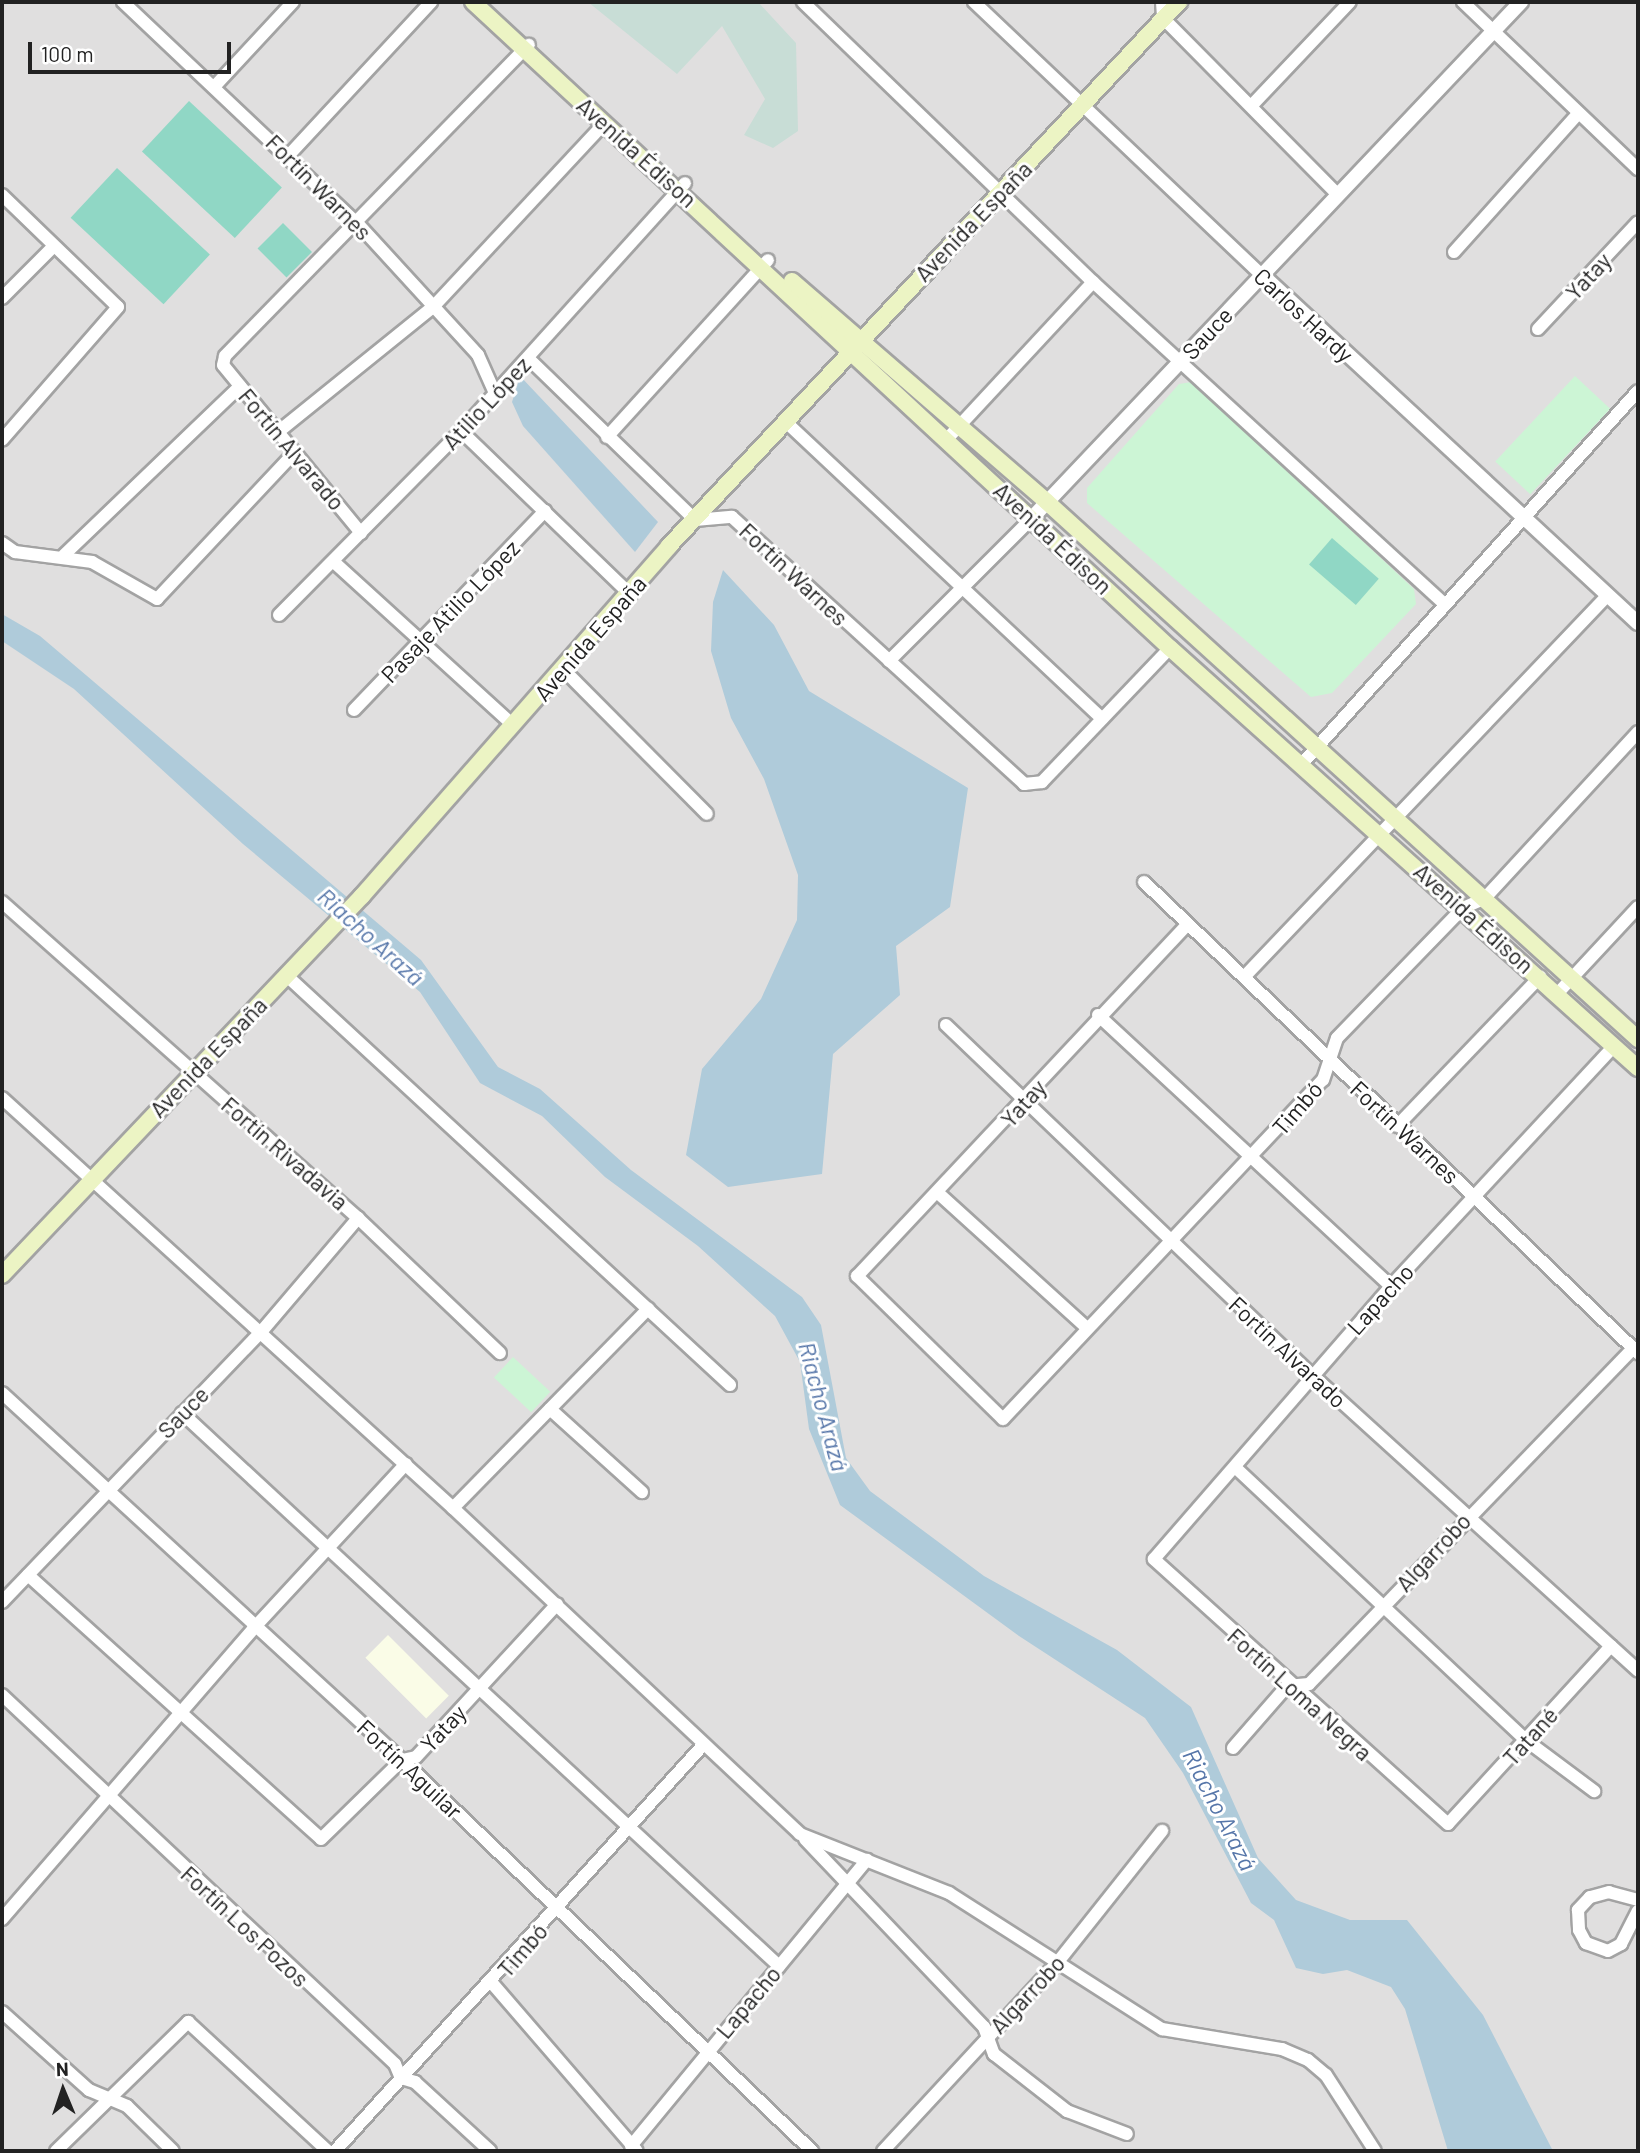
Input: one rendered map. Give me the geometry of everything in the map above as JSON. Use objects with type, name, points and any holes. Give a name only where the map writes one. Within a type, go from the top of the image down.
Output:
[{"type":"main road","name":"Avenida Édison","points":[[473,2],[527,47],[856,343],[960,425],[1047,502],[1315,751],[1485,898],[1638,1039]]},
{"type":"main road","name":"Avenida Édison","points":[[484,2],[604,124],[683,186]]},
{"type":"main road","name":"Avenida España","points":[[2,1275],[191,1071],[332,929],[631,595],[670,546],[788,423],[856,343],[1003,188],[1083,110],[1163,10],[1179,2]]},
{"type":"main road","name":"Avenida Édison","points":[[856,343],[948,438],[1170,648],[1637,1064]]},
{"type":"street","name":"Fortín Warnes","points":[[123,2],[289,155],[359,225],[478,355],[494,391]]},
{"type":"street","points":[[214,87],[293,2]]},
{"type":"street","points":[[289,155],[431,2]]},
{"type":"street","points":[[803,2],[1003,188],[1093,282],[1444,604]]},
{"type":"street","name":"Carlos Hardy","points":[[974,2],[1083,110],[1638,624]]},
{"type":"street","points":[[1254,103],[1350,2]]},
{"type":"street","points":[[1463,2],[1577,114],[1638,169]]},
{"type":"street","name":"Sauce","points":[[889,662],[1032,518],[1521,2]]},
{"type":"street","points":[[1163,10],[1254,103],[1260,121],[1338,195]]},
{"type":"street","points":[[359,225],[527,47]]},
{"type":"street","points":[[1454,252],[1577,114]]},
{"type":"street","points":[[278,432],[434,306],[604,124]]},
{"type":"street","name":"Atilio López","points":[[279,615],[335,562],[461,431],[494,391],[528,358],[683,186]]},
{"type":"street","points":[[2,195],[118,307],[2,440]]},
{"type":"street","name":"Yatay","points":[[1538,329],[1638,222]]},
{"type":"street","name":"Fortín Alvarado","points":[[359,225],[223,365],[361,533]]},
{"type":"street","points":[[2,298],[53,247]]},
{"type":"street","points":[[607,437],[765,263]]},
{"type":"street","points":[[948,438],[1093,282]]},
{"type":"street","points":[[528,358],[695,520]]},
{"type":"street","points":[[64,555],[240,386]]},
{"type":"street","points":[[1301,765],[1638,391]]},
{"type":"street","points":[[788,423],[1102,719],[1170,648]]},
{"type":"street","points":[[461,431],[631,595]]},
{"type":"street","points":[[2,543],[15,552],[64,555],[92,562],[157,599],[295,452]]},
{"type":"street","name":"Pasaje Atilio López","points":[[354,710],[545,511]]},
{"type":"street","name":"Fortín Warnes","points":[[695,520],[732,517],[1024,784],[1042,782],[1102,719]]},
{"type":"street","points":[[335,562],[513,725]]},
{"type":"street","points":[[1245,976],[1608,595]]},
{"type":"street","points":[[563,669],[708,814]]},
{"type":"street","name":"Timbó","points":[[1003,1419],[1085,1326],[1253,1158],[1323,1080],[1337,1038],[1463,908],[1485,898],[1638,732]]},
{"type":"street","name":"Fortín Warnes","points":[[1144,882],[1185,927],[1245,976],[1330,1063],[1636,1351]]},
{"type":"street","name":"Fortín Rivadavia","points":[[2,902],[358,1217],[500,1353]]},
{"type":"street","points":[[1558,993],[1638,906]]},
{"type":"street","name":"Yatay","points":[[1003,1419],[857,1276],[1026,1104],[1098,1015],[1185,927]]},
{"type":"street","points":[[287,976],[730,1385]]},
{"type":"street","points":[[1397,1126],[1540,977]]},
{"type":"street","points":[[1098,1015],[1391,1286]]},
{"type":"street","name":"Fortín Alvarado","points":[[946,1025],[1312,1376],[1638,1671]]},
{"type":"street","name":"Lapacho","points":[[1154,1559],[1236,1468],[1391,1286],[1476,1198],[1614,1046]]},
{"type":"street","points":[[2,1098],[407,1464],[851,1882],[857,1898],[984,2027],[993,2054],[1067,2111],[1128,2134]]},
{"type":"street","points":[[937,1192],[1085,1326]]},
{"type":"street","name":"Sauce","points":[[2,1602],[261,1332],[358,1217]]},
{"type":"street","points":[[453,1507],[648,1309]]},
{"type":"street","name":"Algarrobo","points":[[1287,1686],[1309,1685],[1467,1515],[1636,1351]]},
{"type":"street","name":"Fortín Aguilar","points":[[2,1393],[253,1629],[401,1760],[812,2151]]},
{"type":"street","points":[[550,1409],[642,1492]]},
{"type":"street","points":[[182,1413],[627,1829],[779,1966]]},
{"type":"street","points":[[2,1919],[253,1629],[407,1464]]},
{"type":"street","points":[[1236,1468],[1527,1741],[1594,1791]]},
{"type":"street","name":"Fortín Loma Negra","points":[[1154,1559],[1287,1686],[1448,1824]]},
{"type":"street","points":[[28,1575],[179,1717]]},
{"type":"street","name":"Yatay","points":[[179,1717],[320,1839],[401,1760],[416,1757],[558,1604]]},
{"type":"street","name":"Tatané","points":[[1448,1824],[1611,1647]]},
{"type":"street","points":[[1233,1748],[1287,1686]]},
{"type":"street","name":"Fortín Los Pozos","points":[[4,1701],[395,2064],[401,2078],[415,2082],[489,2151]]},
{"type":"street","name":"Timbó","points":[[335,2151],[492,1983],[704,1744]]},
{"type":"street","name":"Algarrobo","points":[[883,2151],[1057,1964],[1162,1830]]},
{"type":"street","points":[[800,1835],[949,1893],[1162,2029],[1282,2049],[1308,2060],[1326,2075],[1375,2151]]},
{"type":"street","name":"Lapacho","points":[[634,2149],[707,2051],[867,1860]]},
{"type":"street","points":[[1638,1900],[1609,1892],[1590,1896],[1578,1910],[1579,1930],[1586,1943],[1608,1951],[1621,1944],[1638,1912]]},
{"type":"street","points":[[492,1983],[634,2149]]},
{"type":"street","points":[[2,2012],[103,2100],[127,2106],[173,2151]]},
{"type":"street","points":[[56,2151],[103,2100],[116,2095],[188,2022],[328,2151]]},
{"type":"shaded area","points":[[2,2],[1638,2],[1638,2151],[2,2151]]},
{"type":"shaded area","points":[[588,2],[758,2],[796,43],[798,131],[773,148],[744,135],[765,99],[722,26],[677,74]]},
{"type":"shaded area","points":[[388,1635],[449,1696],[426,1718],[365,1658]]},
{"type":"green space","points":[[189,101],[282,188],[235,238],[142,151]]},
{"type":"green space","points":[[117,168],[210,255],[164,304],[71,218]]},
{"type":"green space","points":[[283,223],[312,252],[287,277],[258,248]]},
{"type":"green space","points":[[1575,376],[1610,409],[1530,494],[1495,462]]},
{"type":"green space","points":[[1192,382],[1414,589],[1416,604],[1332,693],[1311,697],[1087,503],[1087,488],[1179,384]]},
{"type":"green space","points":[[1332,538],[1379,579],[1356,605],[1309,564]]},
{"type":"green space","points":[[513,1357],[550,1392],[531,1412],[494,1377]]},
{"type":"water","points":[[520,376],[658,522],[635,552],[523,426],[512,402]]},
{"type":"water","points":[[723,570],[774,625],[809,691],[968,788],[950,907],[896,946],[900,995],[833,1054],[822,1174],[728,1187],[686,1155],[702,1069],[761,999],[797,920],[798,875],[764,779],[731,718],[711,651],[713,602]]},
{"type":"water","name":"Riacho Arazá","points":[[2,614],[40,636],[421,960],[498,1067],[540,1089],[631,1170],[802,1297],[821,1325],[846,1458],[870,1491],[984,1576],[1117,1650],[1191,1707],[1258,1858],[1296,1900],[1350,1920],[1407,1920],[1483,2015],[1553,2151],[1448,2151],[1405,2009],[1391,1987],[1347,1970],[1323,1974],[1296,1968],[1274,1920],[1251,1903],[1183,1773],[1145,1718],[1019,1636],[840,1505],[809,1429],[800,1362],[775,1316],[698,1246],[605,1177],[542,1116],[480,1083],[420,992],[243,844],[74,689],[2,641]]}]
